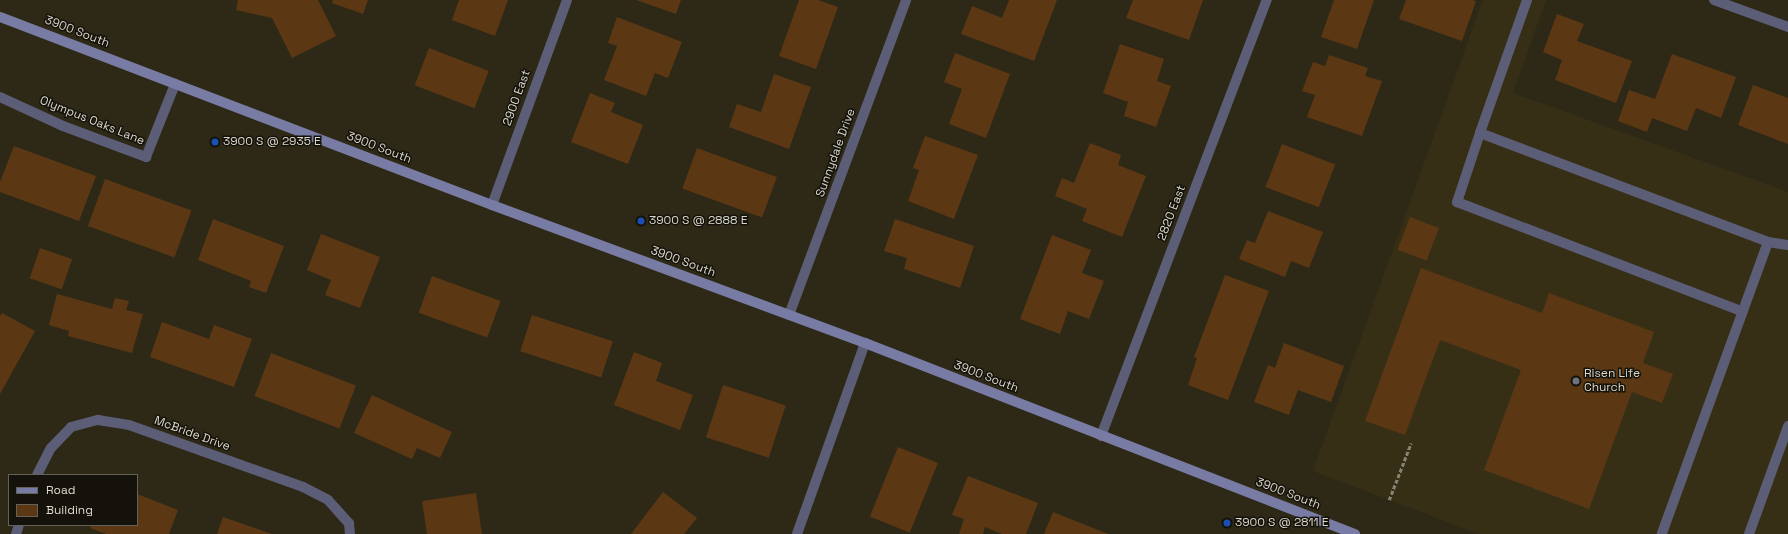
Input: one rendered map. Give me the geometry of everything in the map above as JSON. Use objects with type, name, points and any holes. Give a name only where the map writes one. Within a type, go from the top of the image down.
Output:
[{"type":"main road","name":"3900 South","points":[[0,17],[492,205],[865,343],[1355,534]]},
{"type":"street","name":"2900 East","points":[[492,205],[567,0]]},
{"type":"street","name":"Sunnydale Drive","points":[[789,315],[906,0]]},
{"type":"street","name":"2820 East","points":[[1101,436],[1267,0]]},
{"type":"street","points":[[1527,0],[1457,202],[1743,312]]},
{"type":"street","points":[[1714,0],[1788,27]]},
{"type":"street","name":"Olympus Oaks Lane","points":[[0,97],[63,126],[146,157],[175,84]]},
{"type":"street","points":[[1480,133],[1768,242],[1788,245]]},
{"type":"street","points":[[1662,534],[1768,242]]},
{"type":"street","points":[[797,534],[865,343]]},
{"type":"street","name":"McBride Drive","points":[[38,474],[51,448],[71,427],[98,420],[129,425],[303,487],[328,500],[348,523],[350,534]]},
{"type":"street","points":[[1749,534],[1788,426]]},
{"type":"path","points":[[1389,500],[1411,443]]},
{"type":"shaded area","points":[[1483,0],[1546,0],[1513,93],[1788,192],[1788,534],[1479,534],[1313,471]]},
{"type":"building","points":[[238,0],[318,0],[336,36],[292,58],[272,18],[236,10]]},
{"type":"building","points":[[333,0],[368,0],[363,14],[332,3]]},
{"type":"building","points":[[459,0],[508,0],[495,36],[452,20]]},
{"type":"building","points":[[636,0],[681,0],[676,14]]},
{"type":"building","points":[[799,0],[818,0],[838,7],[816,69],[779,56]]},
{"type":"building","points":[[1009,0],[1057,0],[1034,61],[961,34],[972,6],[1002,18]]},
{"type":"building","points":[[1133,0],[1203,0],[1189,40],[1126,18]]},
{"type":"building","points":[[1334,0],[1374,0],[1357,49],[1321,37]]},
{"type":"building","points":[[1406,0],[1476,1],[1462,41],[1399,19]]},
{"type":"building","points":[[1557,14],[1584,24],[1577,41],[1632,61],[1616,103],[1555,80],[1562,60],[1543,52]]},
{"type":"building","points":[[617,17],[682,42],[668,78],[655,73],[646,96],[604,80],[617,46],[608,43]]},
{"type":"building","points":[[1120,44],[1164,59],[1157,81],[1171,86],[1156,127],[1124,116],[1128,102],[1103,93]]},
{"type":"building","points":[[429,48],[489,71],[474,108],[415,85]]},
{"type":"building","points":[[955,53],[1010,74],[986,138],[949,124],[962,89],[944,82]]},
{"type":"building","points":[[1672,54],[1736,77],[1721,118],[1696,108],[1687,131],[1652,118],[1647,132],[1618,121],[1629,90],[1655,99]]},
{"type":"building","points":[[1329,55],[1368,68],[1365,76],[1382,81],[1362,136],[1307,117],[1315,95],[1302,91],[1313,62],[1325,66]]},
{"type":"building","points":[[774,74],[811,87],[789,149],[729,127],[737,104],[761,112]]},
{"type":"building","points":[[1753,85],[1788,98],[1788,144],[1738,125]]},
{"type":"building","points":[[590,93],[615,103],[611,112],[643,125],[628,164],[571,142]]},
{"type":"building","points":[[925,136],[978,155],[954,219],[908,201],[919,170],[913,168]]},
{"type":"building","points":[[1090,143],[1121,155],[1118,165],[1146,176],[1122,237],[1082,221],[1087,209],[1055,196],[1062,178],[1074,183]]},
{"type":"building","points":[[1282,144],[1335,164],[1319,207],[1266,187]]},
{"type":"building","points":[[14,146],[96,176],[79,221],[0,192],[0,182]]},
{"type":"building","points":[[697,148],[777,177],[762,217],[682,188]]},
{"type":"building","points":[[105,179],[191,210],[174,257],[88,226]]},
{"type":"building","points":[[1268,211],[1323,232],[1309,268],[1291,261],[1285,277],[1239,259],[1247,240],[1255,243]]},
{"type":"building","points":[[1410,217],[1439,228],[1426,261],[1397,250]]},
{"type":"building","points":[[213,219],[284,246],[266,293],[249,287],[251,281],[198,260]]},
{"type":"building","points":[[895,219],[974,246],[960,288],[904,269],[907,258],[884,251]]},
{"type":"building","points":[[321,234],[380,257],[360,308],[325,295],[331,280],[307,270]]},
{"type":"building","points":[[1052,235],[1091,250],[1082,273],[1104,281],[1089,319],[1068,311],[1060,334],[1020,319]]},
{"type":"building","points":[[40,248],[72,259],[62,289],[30,278]]},
{"type":"building","name":"Risen Life Church","points":[[1421,268],[1542,313],[1549,293],[1654,332],[1643,363],[1673,374],[1662,403],[1632,392],[1589,509],[1484,470],[1521,370],[1440,340],[1405,435],[1365,421]]},
{"type":"building","points":[[1225,275],[1269,291],[1228,400],[1188,385],[1197,358],[1194,357]]},
{"type":"building","points":[[432,276],[501,301],[487,338],[419,313]]},
{"type":"building","points":[[57,294],[112,309],[115,298],[129,301],[126,310],[143,314],[132,353],[68,336],[69,331],[49,325]]},
{"type":"building","points":[[2,313],[35,331],[0,394],[0,316]]},
{"type":"building","points":[[532,315],[613,341],[601,377],[520,351]]},
{"type":"building","points":[[162,322],[209,339],[214,325],[252,339],[234,387],[150,357]]},
{"type":"building","points":[[1284,343],[1344,366],[1331,402],[1298,390],[1289,415],[1254,402],[1268,365],[1275,368]]},
{"type":"building","points":[[634,352],[662,363],[656,381],[693,395],[680,430],[614,405]]},
{"type":"building","points":[[271,353],[356,386],[339,429],[255,396]]},
{"type":"building","points":[[723,385],[786,405],[769,458],[706,437]]},
{"type":"building","points":[[372,395],[452,432],[440,458],[417,448],[412,459],[354,433]]},
{"type":"building","points":[[898,447],[938,463],[910,533],[870,517]]},
{"type":"building","points":[[968,476],[1038,503],[1026,534],[1002,534],[985,527],[983,534],[959,534],[964,519],[952,515]]},
{"type":"building","points":[[663,492],[697,518],[684,534],[631,534]]},
{"type":"building","points":[[476,493],[482,534],[427,534],[422,501]]},
{"type":"building","points":[[138,494],[178,510],[169,534],[106,534],[90,528],[91,526],[138,526]]},
{"type":"building","points":[[1053,512],[1108,534],[1044,534]]},
{"type":"building","points":[[223,517],[272,534],[217,534]]},
{"type":"place","name":"3900 S @ 2935 E","points":[[215,142]]},
{"type":"place","name":"3900 S @ 2888 E","points":[[641,221]]},
{"type":"place","name":"Risen Life Church","points":[[1576,381]]},
{"type":"place","name":"3900 S @ 2811 E","points":[[1227,523]]}]
